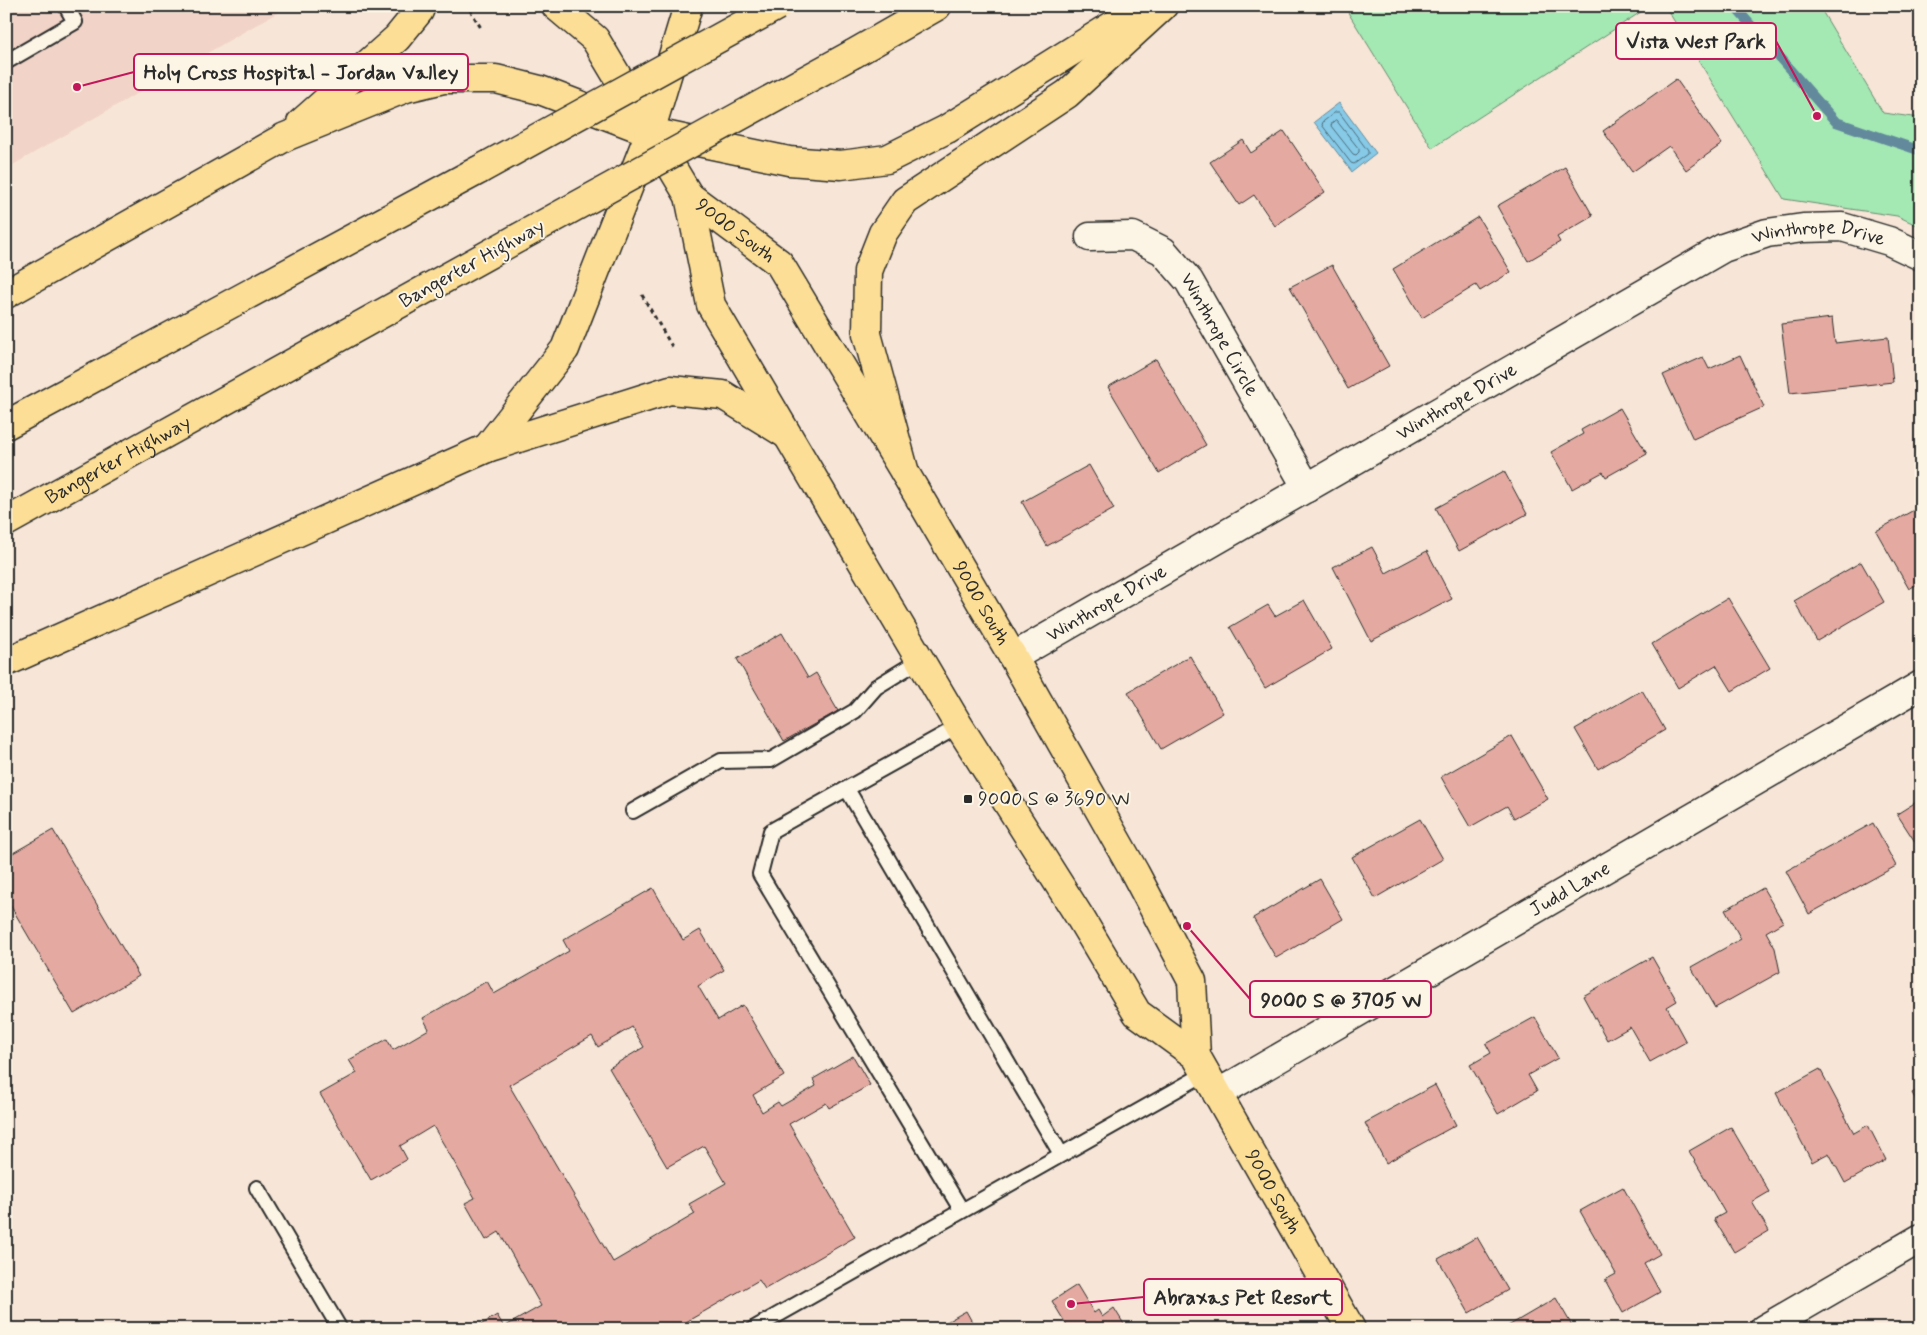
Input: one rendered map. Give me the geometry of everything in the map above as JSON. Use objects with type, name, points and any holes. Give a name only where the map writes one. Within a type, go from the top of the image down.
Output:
[{"type":"main road","points":[[285,138],[397,38],[420,11],[421,6]]},
{"type":"main road","name":"9000 South","points":[[556,6],[595,39],[689,196],[711,305],[959,726],[1081,919],[1137,1013],[1207,1074],[1351,1329]]},
{"type":"main road","name":"9000 South","points":[[589,6],[595,39]]},
{"type":"main road","points":[[487,448],[565,349],[650,132],[688,6]]},
{"type":"main road","points":[[6,426],[777,6]]},
{"type":"main road","name":"Bangerter Highway","points":[[6,522],[937,6]]},
{"type":"main road","points":[[6,294],[285,138],[406,88],[444,79],[496,79],[540,90],[650,132],[790,161],[841,165],[887,159],[947,129],[1144,6]]},
{"type":"main road","points":[[905,474],[867,334],[868,271],[883,233],[905,201],[1067,94],[1163,6]]},
{"type":"main road","name":"9000 South","points":[[689,196],[779,263],[1013,657],[1135,873],[1192,981],[1207,1074]]},
{"type":"main road","points":[[6,662],[487,448],[670,390],[722,396],[786,434]]},
{"type":"street","name":"Winthrope Drive","points":[[1013,657],[1723,248],[1767,233],[1803,228],[1842,227],[1889,241],[1921,256]]},
{"type":"street","name":"Winthrope Circle","points":[[1090,237],[1133,236],[1163,251],[1189,281],[1307,488]]},
{"type":"street","name":"Judd Lane","points":[[1207,1074],[1921,685]]},
{"type":"street","points":[[1764,1329],[1921,1238]]},
{"type":"lane","points":[[6,62],[75,22],[66,6]]},
{"type":"lane","points":[[633,811],[721,761],[771,760],[854,711],[876,687],[920,660]]},
{"type":"lane","points":[[959,726],[771,831],[760,874],[962,1210]]},
{"type":"lane","points":[[846,789],[1061,1154]]},
{"type":"lane","points":[[753,1329],[1061,1154],[1207,1074]]},
{"type":"lane","points":[[257,1188],[340,1329]]},
{"type":"path","points":[[470,10],[481,28]]},
{"type":"path","points":[[642,295],[674,350]]},
{"type":"shaded area","points":[[6,6],[289,6],[6,169]]},
{"type":"green space","points":[[1344,6],[1650,6],[1432,148]]},
{"type":"green space","points":[[1665,6],[1819,6],[1883,113],[1921,118],[1921,227],[1897,216],[1784,199]]},
{"type":"water","points":[[1339,103],[1376,153],[1352,172],[1314,122]]},
{"type":"building","points":[[1676,79],[1722,144],[1686,170],[1669,146],[1632,172],[1603,131]]},
{"type":"building","points":[[1284,131],[1325,192],[1275,226],[1254,195],[1239,205],[1210,162],[1243,140],[1251,153]]},
{"type":"building","points":[[1565,167],[1593,216],[1557,237],[1560,242],[1528,261],[1497,206]]},
{"type":"building","points":[[1478,217],[1511,272],[1480,291],[1476,285],[1422,318],[1393,269]]},
{"type":"building","points":[[1332,265],[1389,366],[1348,389],[1290,287]]},
{"type":"building","points":[[1832,318],[1835,343],[1888,337],[1893,382],[1790,393],[1781,324]]},
{"type":"building","points":[[1740,355],[1764,407],[1693,439],[1663,375],[1703,357],[1709,369]]},
{"type":"building","points":[[1156,359],[1206,445],[1159,473],[1108,387]]},
{"type":"building","points":[[1620,408],[1647,454],[1606,477],[1603,472],[1572,489],[1551,452],[1583,434],[1581,430]]},
{"type":"building","points":[[1089,465],[1114,509],[1047,546],[1022,502]]},
{"type":"building","points":[[1504,471],[1527,514],[1459,551],[1436,508]]},
{"type":"building","points":[[1921,506],[1921,582],[1909,589],[1876,531]]},
{"type":"building","points":[[1372,547],[1386,573],[1427,551],[1452,599],[1371,641],[1333,567]]},
{"type":"building","points":[[1861,562],[1884,602],[1817,641],[1794,601]]},
{"type":"building","points":[[1728,598],[1770,668],[1732,691],[1716,665],[1678,688],[1652,644]]},
{"type":"building","points":[[1304,600],[1332,649],[1265,688],[1230,627],[1268,605],[1275,616]]},
{"type":"building","points":[[782,633],[808,678],[816,673],[838,711],[784,741],[737,659]]},
{"type":"building","points":[[1190,656],[1223,713],[1161,749],[1128,692]]},
{"type":"building","points":[[1642,690],[1665,730],[1598,769],[1575,729]]},
{"type":"building","points":[[1512,736],[1548,799],[1514,818],[1507,806],[1470,827],[1441,777]]},
{"type":"building","points":[[1921,799],[1921,851],[1897,814]]},
{"type":"building","points":[[1420,819],[1443,859],[1375,898],[1352,857]]},
{"type":"building","points":[[1873,823],[1896,866],[1809,914],[1786,871]]},
{"type":"building","points":[[53,830],[139,976],[74,1014],[6,898],[6,857]]},
{"type":"building","points":[[1320,879],[1343,919],[1276,958],[1253,918]]},
{"type":"building","points":[[653,888],[683,940],[700,930],[724,970],[698,986],[718,1020],[743,1005],[784,1076],[753,1095],[762,1112],[778,1102],[781,1106],[816,1086],[813,1079],[853,1056],[870,1085],[829,1108],[826,1103],[789,1124],[855,1237],[765,1289],[759,1280],[686,1322],[689,1329],[474,1329],[497,1315],[504,1327],[541,1306],[499,1232],[486,1240],[465,1203],[475,1198],[433,1126],[400,1146],[407,1159],[371,1180],[320,1094],[357,1073],[349,1060],[387,1039],[393,1050],[429,1029],[423,1018],[487,981],[494,994],[569,951],[563,940]],"holes":[[[632,1027],[644,1047],[609,1068],[667,1167],[704,1146],[726,1183],[689,1204],[695,1214],[613,1262],[509,1085],[592,1036],[598,1047]]]},
{"type":"building","points":[[1763,888],[1783,922],[1766,932],[1775,948],[1780,972],[1715,1008],[1691,967],[1741,939],[1725,910]]},
{"type":"building","points":[[1652,957],[1677,1001],[1667,1007],[1686,1042],[1650,1062],[1630,1027],[1607,1040],[1583,996]]},
{"type":"building","points":[[1535,1017],[1558,1058],[1528,1075],[1537,1091],[1498,1114],[1470,1065],[1491,1053],[1486,1044]]},
{"type":"building","points":[[1820,1069],[1854,1133],[1868,1125],[1886,1160],[1845,1183],[1829,1153],[1812,1162],[1776,1093]]},
{"type":"building","points":[[1435,1085],[1456,1125],[1386,1163],[1365,1123]]},
{"type":"building","points":[[1921,1088],[1921,1109],[1912,1093]]},
{"type":"building","points":[[1731,1127],[1769,1192],[1752,1202],[1769,1231],[1734,1252],[1714,1219],[1725,1213],[1689,1151]]},
{"type":"building","points":[[1623,1187],[1660,1254],[1644,1263],[1660,1292],[1623,1313],[1605,1280],[1616,1274],[1580,1211]]},
{"type":"building","points":[[1477,1237],[1508,1290],[1469,1313],[1438,1259]]},
{"type":"building","points":[[1077,1285],[1094,1313],[1098,1310],[1102,1317],[1114,1308],[1127,1329],[1069,1329],[1052,1301]]},
{"type":"building","points":[[1556,1298],[1574,1329],[1503,1329]]},
{"type":"building","points":[[966,1311],[976,1329],[934,1329]]},
{"type":"waterway","points":[[1734,6],[1836,122],[1921,151]]},
{"type":"place","name":"Holy Cross Hospital - Jordan Valley","points":[[77,87]]},
{"type":"place","name":"Vista West Park","points":[[1817,116]]},
{"type":"place","name":"9000 S @ 3690 W","points":[[968,799]]},
{"type":"place","name":"9000 S @ 3705 W","points":[[1187,926]]},
{"type":"place","name":"Abraxas Pet Resort","points":[[1071,1304]]}]
